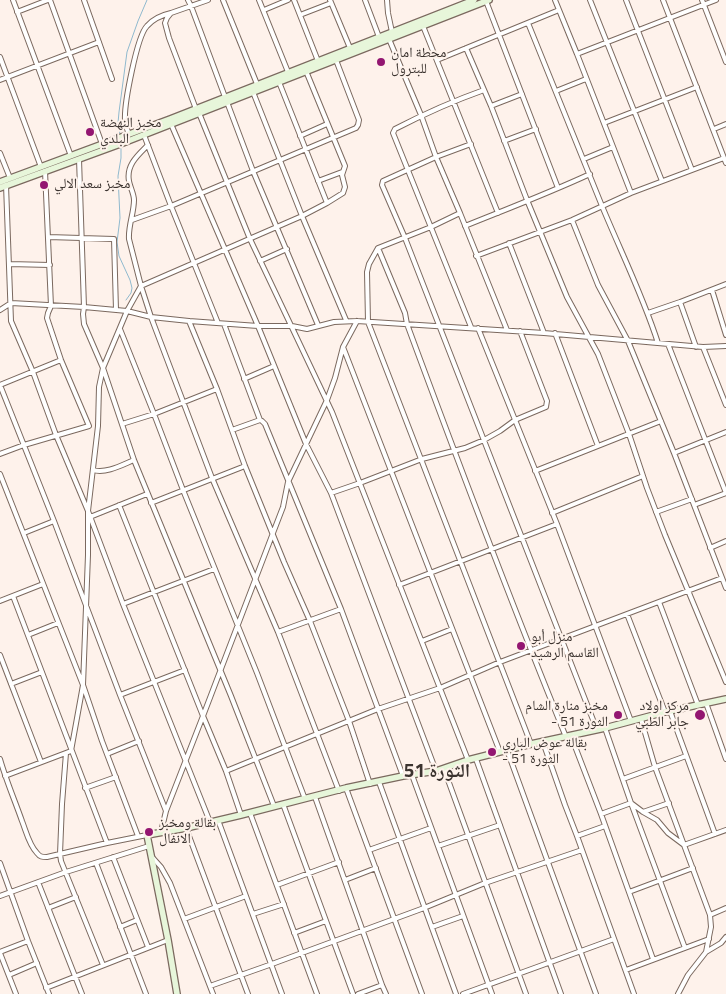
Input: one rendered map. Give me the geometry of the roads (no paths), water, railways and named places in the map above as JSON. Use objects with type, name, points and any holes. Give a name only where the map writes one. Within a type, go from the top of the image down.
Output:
[{"type":"main road","points":[[226,100],[257,84],[467,1],[474,0]]},
{"type":"main road","points":[[123,140],[130,134],[280,82],[487,1]]},
{"type":"main road","points":[[2,185],[102,144],[144,134],[198,111]]},
{"type":"main road","points":[[2,185],[10,178],[79,159],[116,142]]},
{"type":"main road","points":[[177,994],[147,835],[250,813],[343,789],[436,771],[468,760],[531,744],[726,699]]},
{"type":"street","points":[[13,0],[71,156]]},
{"type":"street","points":[[17,12],[49,0],[102,144]]},
{"type":"street","points":[[84,0],[112,79]]},
{"type":"street","points":[[188,0],[253,171],[318,325]]},
{"type":"street","points":[[130,134],[125,122],[125,108],[132,69],[140,39],[146,27],[163,15],[208,0]]},
{"type":"street","points":[[224,0],[257,84]]},
{"type":"street","points":[[259,0],[288,72]]},
{"type":"street","points":[[264,10],[288,0]]},
{"type":"street","points":[[294,0],[318,61]]},
{"type":"street","points":[[365,0],[379,37]]},
{"type":"street","points":[[387,0],[392,32]]},
{"type":"street","points":[[555,0],[631,193]]},
{"type":"street","points":[[590,0],[662,181]]},
{"type":"street","points":[[626,0],[692,170]]},
{"type":"street","points":[[476,256],[572,220],[662,181],[725,161],[664,0]]},
{"type":"street","points":[[577,54],[703,2],[716,0]]},
{"type":"street","points":[[300,15],[331,1],[350,48]]},
{"type":"street","points":[[487,1],[558,188]]},
{"type":"street","points":[[703,2],[726,62]]},
{"type":"street","points":[[437,60],[559,10]]},
{"type":"street","points":[[171,13],[165,23],[166,29],[198,111],[250,239],[327,400],[468,760]]},
{"type":"street","points":[[528,23],[602,206],[648,313],[658,343]]},
{"type":"street","points":[[423,26],[498,213]]},
{"type":"street","points":[[390,39],[507,330]]},
{"type":"street","points":[[0,80],[99,42]]},
{"type":"street","points":[[466,48],[567,296],[598,354],[630,434],[656,512],[726,682]]},
{"type":"street","points":[[0,57],[43,169],[50,265],[51,306],[47,318],[89,426]]},
{"type":"street","points":[[132,220],[171,206],[356,128],[359,120],[336,60]]},
{"type":"street","points":[[71,751],[83,685],[87,608],[88,511],[98,426],[99,387],[103,368],[120,330],[126,311],[141,286],[302,216],[343,193],[345,187],[342,172],[344,166],[306,71]]},
{"type":"street","points":[[556,91],[586,79]]},
{"type":"street","points":[[280,82],[327,203]]},
{"type":"street","points":[[604,123],[697,87]]},
{"type":"street","points":[[471,327],[393,131],[421,115],[484,90]]},
{"type":"street","points":[[253,92],[346,320]]},
{"type":"street","points":[[491,106],[522,94]]},
{"type":"street","points":[[171,124],[226,250],[306,444],[331,494],[436,771]]},
{"type":"street","points":[[300,136],[327,124]]},
{"type":"street","points":[[714,129],[726,124]]},
{"type":"street","points":[[504,141],[536,129]]},
{"type":"street","points":[[144,134],[218,324]]},
{"type":"street","points":[[471,144],[436,157],[382,183],[597,730]]},
{"type":"street","points":[[148,145],[134,160],[129,169],[129,181],[134,199],[132,220],[128,234],[141,286],[212,478],[256,578],[318,734],[369,850],[422,994]]},
{"type":"street","points":[[584,158],[613,147]]},
{"type":"street","points":[[0,153],[10,178]]},
{"type":"street","points":[[79,159],[84,324],[103,368],[147,494],[274,806]]},
{"type":"street","points":[[318,181],[342,172]]},
{"type":"street","points":[[465,226],[590,174]]},
{"type":"street","points":[[2,185],[9,264],[11,321],[33,372],[56,435],[88,511],[210,822]]},
{"type":"street","points":[[460,213],[378,248],[366,272],[368,322],[531,744]]},
{"type":"street","points":[[572,220],[598,285],[628,341],[726,588]]},
{"type":"street","points":[[48,237],[114,239],[116,310]]},
{"type":"street","points":[[509,243],[544,332]]},
{"type":"street","points":[[378,248],[405,313],[407,324],[454,452],[531,650],[601,814],[653,959]]},
{"type":"street","points":[[260,260],[287,249]]},
{"type":"street","points":[[9,264],[50,265]]},
{"type":"street","points":[[648,313],[726,284]]},
{"type":"street","points":[[712,290],[726,335]]},
{"type":"street","points":[[680,302],[696,347]]},
{"type":"street","points":[[0,310],[11,304],[84,307],[218,324],[292,326],[307,329],[346,320],[544,332],[696,347],[726,346]]},
{"type":"street","points":[[188,321],[284,562],[310,621],[349,721],[370,784]]},
{"type":"street","points":[[161,832],[166,811],[283,507],[288,482],[327,400],[336,378],[343,347],[357,321]]},
{"type":"street","points":[[224,324],[260,420],[265,424],[340,609],[403,776]]},
{"type":"street","points":[[478,328],[557,524],[631,721]]},
{"type":"street","points":[[120,330],[257,673],[305,800]]},
{"type":"street","points":[[331,494],[422,459],[446,452],[454,452],[484,440],[515,420],[546,407],[548,401],[520,331]]},
{"type":"street","points":[[554,334],[598,446]]},
{"type":"street","points":[[668,344],[726,493],[694,505]]},
{"type":"street","points":[[343,347],[452,630],[504,751],[596,994]]},
{"type":"street","points":[[703,347],[726,405]]},
{"type":"street","points":[[62,360],[0,385],[166,811]]},
{"type":"street","points":[[244,379],[274,366]]},
{"type":"street","points":[[122,424],[217,390]]},
{"type":"street","points":[[232,430],[260,420]]},
{"type":"street","points":[[535,471],[661,421]]},
{"type":"street","points":[[0,454],[56,435],[89,426],[98,426]]},
{"type":"street","points":[[674,453],[726,432]]},
{"type":"street","points":[[93,470],[98,472],[134,460]]},
{"type":"street","points":[[151,503],[245,466]]},
{"type":"street","points":[[0,474],[83,685],[138,836]]},
{"type":"street","points":[[552,513],[643,476]]},
{"type":"street","points":[[90,518],[147,494]]},
{"type":"street","points":[[656,512],[692,499]]},
{"type":"street","points":[[119,505],[226,771],[241,815]]},
{"type":"street","points":[[24,533],[54,521]]},
{"type":"street","points":[[399,585],[557,524]]},
{"type":"street","points":[[710,548],[726,541]]},
{"type":"street","points":[[123,604],[214,569]]},
{"type":"street","points":[[226,771],[378,709],[440,688],[500,662],[722,578]]},
{"type":"street","points":[[0,601],[43,584]]},
{"type":"street","points":[[13,596],[107,842]]},
{"type":"street","points":[[659,602],[698,705]]},
{"type":"street","points":[[278,632],[340,609]]},
{"type":"street","points":[[627,614],[686,756],[715,834]]},
{"type":"street","points":[[28,635],[58,623]]},
{"type":"street","points":[[422,641],[452,630]]},
{"type":"street","points":[[0,655],[41,762]]},
{"type":"street","points":[[0,668],[3,664]]},
{"type":"street","points":[[120,695],[185,670]]},
{"type":"street","points":[[11,684],[42,672]]},
{"type":"street","points":[[706,703],[726,760]]},
{"type":"street","points":[[640,719],[710,915],[711,927],[706,952]]},
{"type":"street","points":[[605,728],[622,779],[686,948]]},
{"type":"street","points":[[107,754],[139,741]]},
{"type":"street","points":[[543,742],[564,805],[634,994]]},
{"type":"street","points":[[5,776],[71,751]]},
{"type":"street","points":[[66,753],[62,804],[61,861],[103,965]]},
{"type":"street","points":[[622,779],[686,756]]},
{"type":"street","points":[[0,759],[5,776],[38,855],[43,857],[60,854],[107,842],[147,835]]},
{"type":"street","points":[[476,759],[561,994]]},
{"type":"street","points":[[444,769],[526,994]]},
{"type":"street","points":[[412,775],[492,994]]},
{"type":"street","points":[[85,788],[116,777]]},
{"type":"street","points":[[379,782],[456,994]]},
{"type":"street","points":[[315,797],[386,994]]},
{"type":"street","points":[[601,814],[631,803]]},
{"type":"street","points":[[631,803],[657,820],[668,834],[684,845]]},
{"type":"street","points":[[636,815],[669,803]]},
{"type":"street","points":[[283,804],[354,994]]},
{"type":"street","points":[[250,813],[317,994]]},
{"type":"street","points":[[218,820],[282,994]]},
{"type":"street","points":[[438,846],[500,825]]},
{"type":"street","points":[[577,836],[605,826]]},
{"type":"street","points":[[186,828],[248,994]]},
{"type":"street","points":[[369,850],[431,828]]},
{"type":"street","points":[[684,845],[726,830]]},
{"type":"street","points":[[0,896],[66,872],[149,846]]},
{"type":"street","points":[[210,986],[395,919],[486,883],[582,850]]},
{"type":"street","points":[[113,857],[148,948]]},
{"type":"street","points":[[152,857],[166,875],[213,994]]},
{"type":"street","points":[[277,885],[339,862]]},
{"type":"street","points":[[0,863],[49,994]]},
{"type":"street","points":[[96,863],[146,994]]},
{"type":"street","points":[[345,880],[376,868]]},
{"type":"street","points":[[629,892],[693,868]]},
{"type":"street","points":[[38,882],[82,994]]},
{"type":"street","points":[[48,908],[76,896]]},
{"type":"street","points":[[184,919],[246,896]]},
{"type":"street","points":[[253,914],[284,904]]},
{"type":"street","points":[[710,915],[726,908]]},
{"type":"street","points":[[432,927],[463,916]]},
{"type":"street","points":[[120,927],[137,920]]},
{"type":"street","points":[[294,933],[326,921]]},
{"type":"street","points":[[678,994],[688,975],[706,952],[718,945],[726,937]]},
{"type":"street","points":[[463,994],[614,939]]},
{"type":"street","points":[[626,970],[709,939]]},
{"type":"street","points":[[46,988],[168,940]]},
{"type":"street","points":[[16,994],[0,953],[28,941]]},
{"type":"street","points":[[9,975],[37,963]]},
{"type":"street","points":[[358,994],[382,985]]},
{"type":"waterway","points":[[120,134],[118,123],[127,52],[147,0]]},
{"type":"waterway","points":[[121,146],[118,176],[120,218],[117,242],[119,256],[132,288],[126,300]]},
{"type":"place","name":"محطة امان للبترول","points":[[381,62]]},
{"type":"place","name":"مخبز النهضة البلدي","points":[[90,132]]},
{"type":"place","name":"مخبز سعد الالي","points":[[44,185]]},
{"type":"place","name":"منزل أبو القاسم الرشيد","points":[[521,646]]},
{"type":"place","name":"مخبز منارة الشام - الثورة 51","points":[[618,715]]},
{"type":"place","name":"مركز اولاد جابر الطبي","points":[[700,715]]},
{"type":"place","name":"بقالة عوض الباري - الثورة 51","points":[[492,752]]},
{"type":"place","name":"بقالة ومخبز الانفال","points":[[149,832]]},
{"type":"district","name":"الثورة 51","points":[[437,772]]}]
